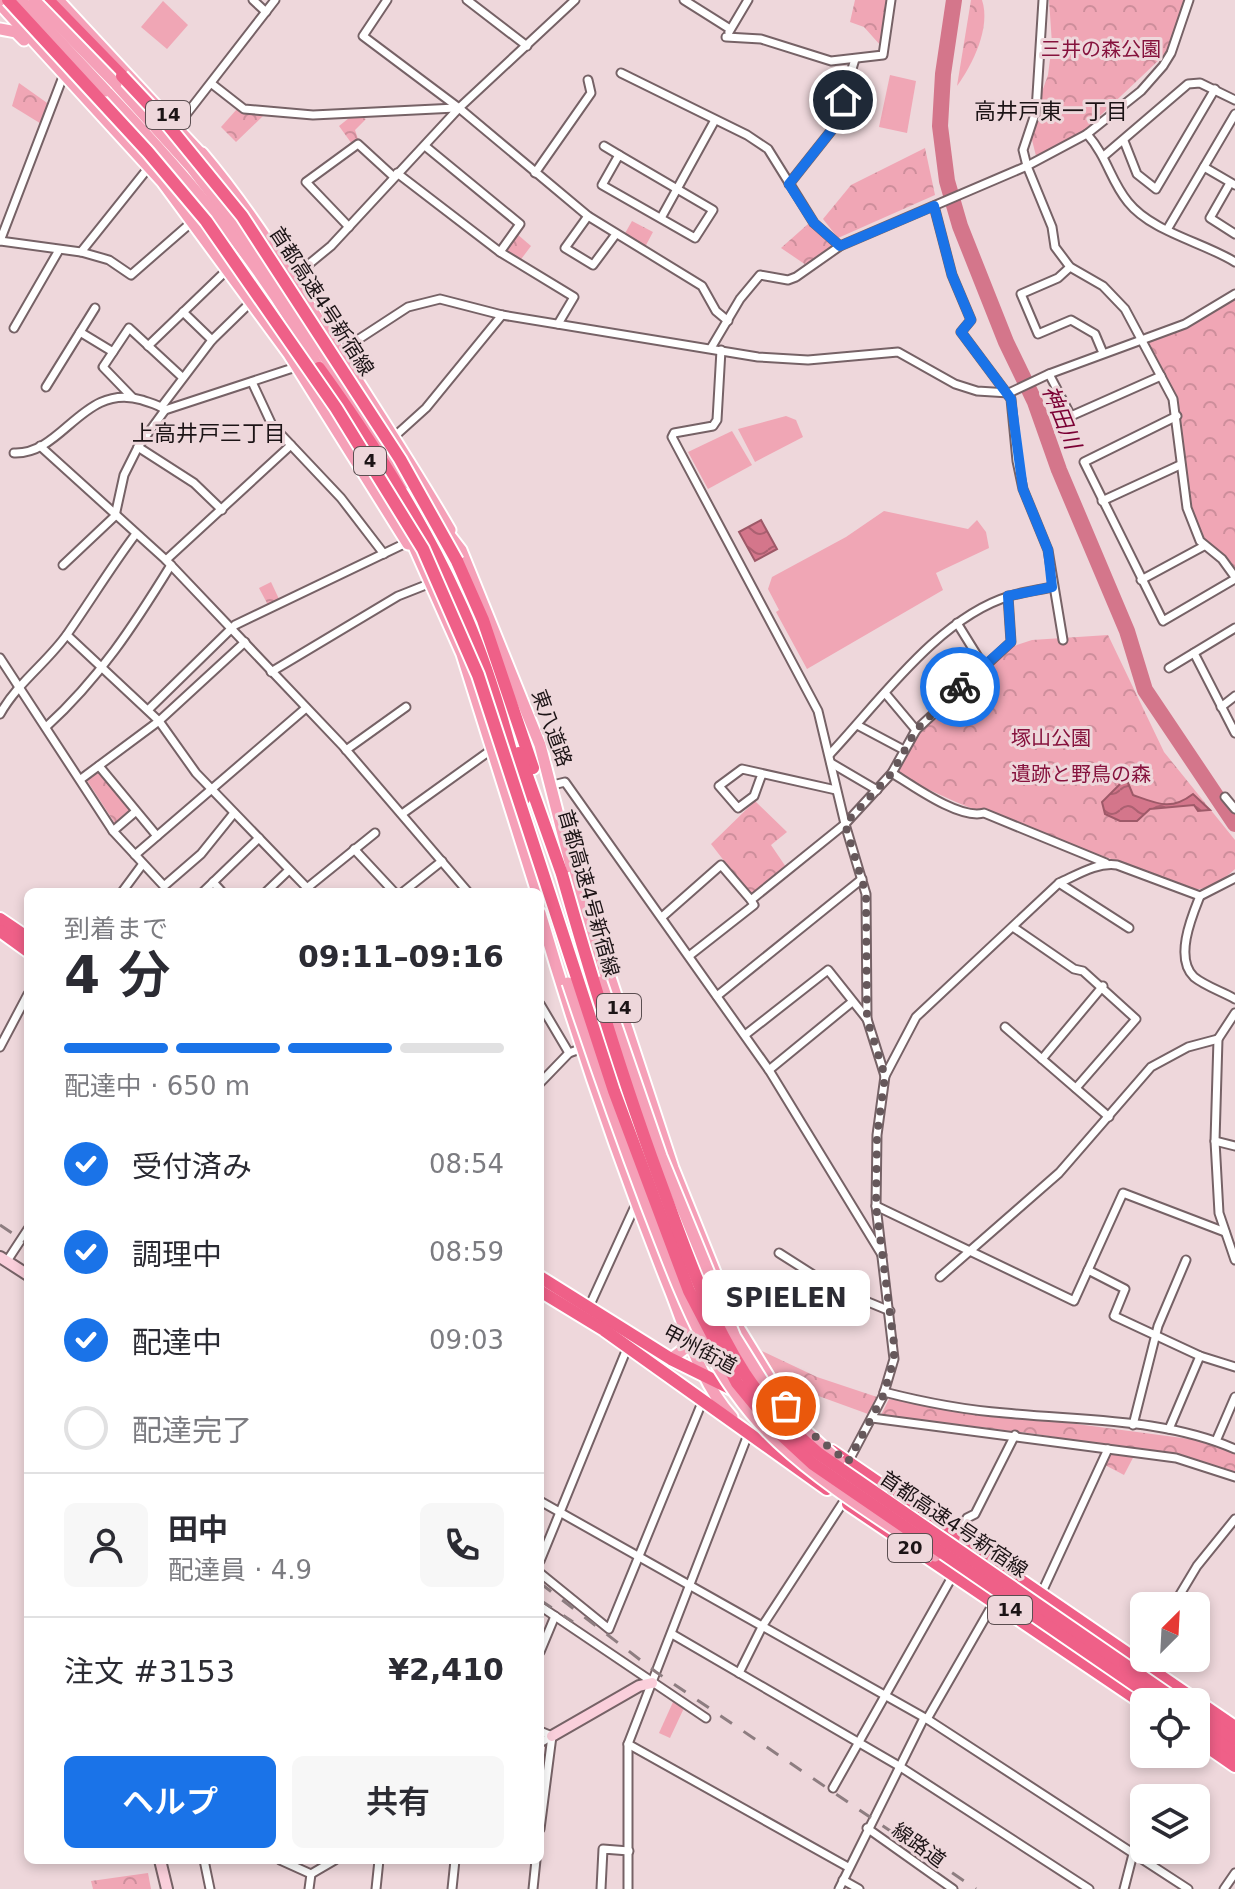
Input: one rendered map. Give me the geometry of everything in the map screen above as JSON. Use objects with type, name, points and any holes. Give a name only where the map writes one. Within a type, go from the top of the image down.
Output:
[{"type":"highway","name":"首都高速4号新宿線","points":[[55,1],[167,124],[242,216],[429,506],[457,561],[501,669],[639,1126],[706,1299],[747,1377],[782,1420],[819,1454],[1159,1688]]},
{"type":"highway","name":"4","points":[[3,4],[106,91]]},
{"type":"highway","name":"首都高速4号新宿線","points":[[106,91],[206,221],[336,408],[423,549],[478,675],[614,1091],[663,1223],[706,1328],[737,1383],[774,1428],[813,1464],[1140,1688]]},
{"type":"highway","points":[[319,368],[407,501],[462,598],[504,728],[546,878]]},
{"type":"highway","points":[[353,404],[439,542],[562,874]]},
{"type":"highway","points":[[0,919],[24,935]]},
{"type":"highway","points":[[0,931],[24,948]]},
{"type":"highway","name":"甲州街道","points":[[544,1279],[671,1359],[797,1422],[953,1536],[1130,1650]]},
{"type":"highway","name":"甲州街道","points":[[544,1294],[628,1346],[952,1577],[1130,1695]]},
{"type":"highway","name":"甲州街道","points":[[1162,1672],[1235,1727]]},
{"type":"highway","points":[[1210,1723],[1235,1740]]},
{"type":"highway","points":[[1210,1736],[1235,1753]]},
{"type":"highway","points":[[1210,1749],[1235,1766]]},
{"type":"main road","name":"14","points":[[21,0],[182,174],[275,296],[319,368],[394,502],[462,654],[534,888]]},
{"type":"main road","name":"14","points":[[34,0],[106,91]]},
{"type":"main road","points":[[37,45],[30,12],[41,0]]},
{"type":"main road","name":"14","points":[[55,1],[202,153],[254,249]]},
{"type":"main road","points":[[3,4],[164,184],[275,296]]},
{"type":"main road","points":[[0,29],[16,32],[35,51],[49,59]]},
{"type":"main road","name":"東八道路","points":[[106,91],[191,167],[254,249],[407,482],[461,550],[526,706],[553,785],[601,982],[630,1072],[693,1242],[750,1364],[778,1406],[827,1452],[1102,1635]]},
{"type":"main road","points":[[202,153],[231,187],[292,278],[395,436],[461,550]]},
{"type":"main road","points":[[164,184],[228,269],[359,459],[431,583]]},
{"type":"main road","name":"14","points":[[567,846],[673,1168],[735,1322],[797,1422]]},
{"type":"main road","name":"14","points":[[544,913],[671,1269],[717,1366],[734,1393],[777,1442],[822,1478],[1084,1664]]},
{"type":"main road","name":"14","points":[[544,929],[574,1051],[718,1401],[745,1429]]},
{"type":"main road","points":[[630,1184],[673,1168]]},
{"type":"main road","points":[[671,1359],[692,1343]]},
{"type":"street","points":[[253,0],[266,12]]},
{"type":"street","points":[[178,125],[275,0]]},
{"type":"street","points":[[387,0],[363,36],[459,108],[588,216],[702,286],[716,311],[728,321]]},
{"type":"street","points":[[467,0],[527,46]]},
{"type":"street","points":[[292,278],[349,227],[459,108],[574,0]]},
{"type":"street","points":[[684,0],[730,29]]},
{"type":"street","points":[[748,0],[726,37],[761,39],[831,61],[883,55],[891,0]]},
{"type":"street","points":[[1043,0],[1036,111],[1023,150],[1027,166],[1052,227],[1055,247],[1070,267],[1103,286],[1125,309],[1161,376],[1177,416],[1187,508],[1204,546],[1222,559],[1235,578],[1163,621],[1084,462],[1177,416]]},
{"type":"street","points":[[711,348],[760,275],[788,280],[815,266],[840,246],[1027,166],[1087,134],[1141,91],[1163,66],[1171,53],[1189,0]]},
{"type":"street","points":[[789,184],[835,126],[855,59]]},
{"type":"street","points":[[621,73],[768,149],[814,223],[840,246]]},
{"type":"street","points":[[64,74],[0,241],[81,252],[109,260],[131,275],[193,221]]},
{"type":"street","points":[[535,173],[591,93],[588,80]]},
{"type":"street","points":[[1105,155],[1188,84],[1200,83],[1235,100]]},
{"type":"street","points":[[212,84],[244,109],[313,115],[459,108]]},
{"type":"street","points":[[1124,141],[1137,174],[1156,189],[1215,89]]},
{"type":"street","points":[[1168,228],[1235,114]]},
{"type":"street","points":[[661,218],[715,120]]},
{"type":"street","points":[[1087,134],[1105,155],[1129,203],[1181,238],[1235,262]]},
{"type":"street","points":[[349,227],[306,182],[358,144],[500,252],[574,297],[558,324]]},
{"type":"street","points":[[425,146],[520,224],[500,252]]},
{"type":"street","points":[[604,146],[713,210],[695,238],[602,185],[619,155]]},
{"type":"street","points":[[81,252],[149,167]]},
{"type":"street","points":[[1204,167],[1233,184],[1210,218],[1235,234]]},
{"type":"street","points":[[934,206],[952,275],[971,320],[961,332],[1009,393],[1023,489],[1048,550],[1063,640]]},
{"type":"street","points":[[588,216],[565,248],[593,265],[616,234]]},
{"type":"street","points":[[14,328],[59,250]]},
{"type":"street","points":[[1070,267],[1058,278],[1021,294],[1038,334],[1071,320],[1095,334],[1103,353]]},
{"type":"street","points":[[148,346],[228,269]]},
{"type":"street","points":[[339,352],[408,307],[431,299],[502,315],[721,350],[808,360],[898,352],[955,384],[977,391],[1009,393],[1049,374],[1185,324],[1235,294]]},
{"type":"street","points":[[63,565],[115,516],[117,497],[138,447],[182,377],[212,340],[251,302]]},
{"type":"street","points":[[46,387],[95,308]]},
{"type":"street","points":[[183,312],[212,340]]},
{"type":"street","points":[[395,436],[426,408],[502,315]]},
{"type":"street","points":[[182,377],[129,328],[103,367],[132,397],[163,408],[296,367]]},
{"type":"street","points":[[80,332],[113,352]]},
{"type":"street","points":[[721,350],[717,420],[713,426],[674,433],[672,437],[818,711],[867,904],[867,1019],[885,1076]]},
{"type":"street","points":[[1049,374],[1071,416],[1161,376]]},
{"type":"street","points":[[252,382],[272,425],[341,498],[384,554]]},
{"type":"street","points":[[14,453],[40,446],[100,401],[132,397]]},
{"type":"street","points":[[46,727],[78,697],[124,641],[169,562],[291,445]]},
{"type":"street","points":[[40,446],[135,535],[169,562],[346,750],[465,888]]},
{"type":"street","points":[[138,447],[194,483],[222,510]]},
{"type":"street","points":[[1102,501],[1180,465]]},
{"type":"street","points":[[0,714],[17,688],[67,635],[135,535]]},
{"type":"street","points":[[148,710],[232,629],[408,542]]},
{"type":"street","points":[[1141,580],[1204,546]]},
{"type":"street","points":[[271,672],[398,596],[431,583]]},
{"type":"street","points":[[830,759],[885,693],[957,623],[1008,596],[1052,587]]},
{"type":"street","points":[[751,900],[845,824],[892,773],[916,730],[1011,642],[1008,596]]},
{"type":"street","points":[[957,623],[983,665]]},
{"type":"street","points":[[1169,668],[1235,628]]},
{"type":"street","points":[[67,635],[148,710],[162,718]]},
{"type":"street","points":[[81,779],[162,718],[245,642]]},
{"type":"street","points":[[1194,653],[1235,733]]},
{"type":"street","points":[[0,658],[113,831],[164,886],[201,854],[234,813]]},
{"type":"street","points":[[885,693],[916,730]]},
{"type":"street","points":[[1221,707],[1235,696]]},
{"type":"street","points":[[158,700],[162,718],[212,789],[307,888]]},
{"type":"street","points":[[346,750],[406,707]]},
{"type":"street","points":[[135,855],[306,708]]},
{"type":"street","points":[[857,725],[904,750]]},
{"type":"street","points":[[402,814],[491,750]]},
{"type":"street","points":[[830,759],[877,790]]},
{"type":"street","points":[[99,766],[157,836]]},
{"type":"street","points":[[762,774],[754,796],[738,808],[719,786],[742,769],[836,790]]},
{"type":"street","points":[[892,773],[940,802],[975,815],[984,813],[1106,863],[1200,896]]},
{"type":"street","points":[[553,785],[565,782],[578,798],[745,1035],[885,1261]]},
{"type":"street","points":[[1225,797],[1235,809]]},
{"type":"street","points":[[113,831],[135,812]]},
{"type":"street","points":[[311,888],[375,833]]},
{"type":"street","points":[[207,888],[259,838]]},
{"type":"street","points":[[354,849],[390,888]]},
{"type":"street","points":[[408,888],[442,861]]},
{"type":"street","points":[[830,1491],[872,1418],[894,1359],[885,1261],[876,1206],[877,1135],[885,1076],[916,1017],[1059,883],[1106,863]]},
{"type":"street","points":[[125,888],[142,865]]},
{"type":"street","points":[[662,917],[721,865],[751,900],[754,905],[689,956]]},
{"type":"street","points":[[270,888],[289,870]]},
{"type":"street","points":[[1235,878],[1200,896],[1187,933],[1187,967],[1194,977],[1235,999]]},
{"type":"street","points":[[717,996],[862,879]]},
{"type":"street","points":[[213,882],[218,888]]},
{"type":"street","points":[[1059,883],[1129,928]]},
{"type":"street","points":[[1013,927],[1103,986],[1136,1019],[1076,1088]]},
{"type":"street","points":[[745,1035],[828,970],[867,1019]]},
{"type":"street","points":[[1042,1059],[1103,986]]},
{"type":"street","points":[[0,1047],[24,1002]]},
{"type":"street","points":[[769,1070],[852,1002]]},
{"type":"street","points":[[544,1010],[574,1051],[544,1079]]},
{"type":"street","points":[[1235,1013],[1218,1039],[1215,1141],[1216,1194],[1235,1260]]},
{"type":"street","points":[[1005,1027],[1109,1117]]},
{"type":"street","points":[[940,1277],[1059,1173],[1139,1078],[1163,1058],[1218,1039]]},
{"type":"street","points":[[1215,1141],[1235,1146]]},
{"type":"street","points":[[876,1206],[1074,1301],[1123,1193],[1225,1232]]},
{"type":"street","points":[[589,1307],[636,1204]]},
{"type":"street","points":[[24,1237],[3,1259],[24,1272]]},
{"type":"street","points":[[779,1253],[834,1288],[890,1311]]},
{"type":"street","points":[[1133,1425],[1156,1335],[1186,1260]]},
{"type":"street","points":[[1088,1270],[1125,1289],[1114,1316],[1200,1356],[1235,1367]]},
{"type":"street","points":[[544,1544],[628,1346]]},
{"type":"street","points":[[1169,1429],[1200,1356]]},
{"type":"street","points":[[884,1392],[1001,1413],[1051,1415],[1169,1429],[1235,1449]]},
{"type":"street","points":[[1216,1441],[1235,1397]]},
{"type":"street","points":[[544,1576],[609,1629],[703,1400]]},
{"type":"street","points":[[872,1418],[1176,1458],[1235,1477]]},
{"type":"street","points":[[628,1889],[628,1744],[692,1584],[745,1429]]},
{"type":"street","points":[[953,1536],[967,1518],[975,1514],[1015,1435]]},
{"type":"street","points":[[1042,1592],[1108,1449]]},
{"type":"street","points":[[739,1673],[763,1625],[844,1501]]},
{"type":"street","points":[[544,1503],[925,1718],[1130,1852]]},
{"type":"street","points":[[1181,1592],[1197,1566],[1235,1519]]},
{"type":"street","points":[[833,1788],[952,1577]]},
{"type":"street","points":[[839,1889],[899,1766],[993,1604]]},
{"type":"street","points":[[544,1609],[706,1718]]},
{"type":"street","points":[[544,1642],[555,1616]]},
{"type":"street","points":[[672,1634],[899,1766],[1089,1889]]},
{"type":"street","points":[[544,1741],[639,1686],[652,1683]]},
{"type":"street","points":[[544,1733],[552,1736]]},
{"type":"street","points":[[544,1798],[552,1736]]},
{"type":"street","points":[[628,1744],[848,1867]]},
{"type":"street","name":"線路道","points":[[867,1828],[953,1889]]},
{"type":"street","points":[[601,1889],[603,1849],[629,1851]]},
{"type":"street","points":[[161,1864],[167,1889]]},
{"type":"street","points":[[205,1864],[210,1889]]},
{"type":"street","points":[[289,1864],[311,1874]]},
{"type":"street","points":[[311,1874],[328,1864]]},
{"type":"street","points":[[376,1889],[379,1864]]},
{"type":"street","points":[[452,1889],[455,1864]]},
{"type":"street","points":[[533,1889],[536,1864]]},
{"type":"street","points":[[1124,1889],[1130,1864]]},
{"type":"street","points":[[1149,1864],[1188,1889]]},
{"type":"street","points":[[1224,1889],[1235,1873]]},
{"type":"street","points":[[309,1889],[311,1874]]},
{"type":"street","points":[[843,1880],[859,1889]]},
{"type":"green space","points":[[855,0],[888,0],[881,46],[864,27],[850,22]]},
{"type":"green space","points":[[971,0],[982,0],[984,22],[974,56],[957,86]]},
{"type":"green space","name":"三井の森公園","points":[[1049,0],[1184,0],[1169,49],[1160,59],[1083,132],[1037,160],[1029,128],[1048,75],[1052,44]]},
{"type":"green space","points":[[163,1],[188,25],[167,49],[141,27]]},
{"type":"green space","points":[[890,75],[916,81],[907,133],[879,127]]},
{"type":"green space","points":[[19,83],[50,105],[43,125],[12,106]]},
{"type":"green space","points":[[237,109],[264,115],[236,142],[221,127]]},
{"type":"green space","points":[[354,114],[366,119],[355,130],[358,139],[352,144],[339,126]]},
{"type":"green space","points":[[925,148],[935,195],[838,238],[823,219],[851,185]]},
{"type":"green space","points":[[632,221],[653,232],[645,247],[624,235]]},
{"type":"green space","points":[[808,224],[837,247],[809,267],[781,248]]},
{"type":"green space","points":[[517,234],[531,246],[519,262],[507,253],[506,247]]},
{"type":"green space","points":[[1235,294],[1235,568],[1203,539],[1190,507],[1177,416],[1141,339],[1186,324]]},
{"type":"green space","points":[[786,416],[796,420],[803,437],[755,462],[738,429]]},
{"type":"green space","points":[[1073,419],[1081,433],[1062,442],[1056,426]]},
{"type":"green space","points":[[732,431],[752,465],[708,489],[688,452]]},
{"type":"green space","points":[[884,511],[968,529],[977,520],[986,532],[989,548],[936,573],[943,590],[807,669],[776,612],[779,610],[768,589],[772,577],[846,537]]},
{"type":"green space","points":[[271,582],[279,599],[268,605],[259,588]]},
{"type":"green space","name":"塚山公園","points":[[1108,635],[1164,752],[1235,840],[1235,869],[1209,886],[1192,889],[1174,885],[1123,863],[978,811],[894,772],[918,732],[1008,648],[1032,640]]},
{"type":"green space","points":[[97,770],[129,808],[128,814],[116,825],[86,779]]},
{"type":"green space","points":[[755,801],[787,832],[771,845],[786,867],[752,897],[711,844]]},
{"type":"green space","points":[[762,1351],[817,1377],[877,1397],[868,1414],[780,1382]]},
{"type":"green space","points":[[889,1399],[1205,1441],[1235,1453],[1235,1474],[1200,1461],[1036,1434],[881,1415]]},
{"type":"green space","points":[[1109,1451],[1135,1454],[1124,1475],[1103,1464]]},
{"type":"green space","points":[[673,1702],[684,1708],[670,1738],[659,1733]]},
{"type":"green space","points":[[148,1873],[151,1889],[93,1889],[91,1881]]},
{"type":"water","points":[[761,520],[777,549],[755,561],[739,532]]},
{"type":"water","points":[[1126,778],[1133,795],[1171,804],[1193,794],[1210,810],[1198,811],[1194,805],[1150,809],[1137,821],[1120,821],[1105,814],[1102,802]]},
{"type":"waterway","name":"神田川","points":[[954,0],[943,74],[940,126],[947,181],[960,226],[1127,631],[1145,690],[1235,824]]},
{"type":"railway","points":[[0,1225],[24,1241]]},
{"type":"railway","points":[[544,1586],[656,1672],[976,1889]]},
{"type":"railway","points":[[544,1603],[573,1622]]},
{"type":"way so far","points":[[786,1406],[797,1422],[848,1462],[883,1396],[894,1359],[885,1261],[876,1206],[877,1135],[885,1076],[879,1066],[867,1019],[866,894],[845,824],[892,773],[916,730],[960,687]]},
{"type":"place","name":"SPIELEN","points":[[786,1406]]},
{"type":"district","name":"高井戸東一丁目","points":[[1051,111]]},
{"type":"district","name":"上高井戸三丁目","points":[[209,433]]},
{"type":"route","points":[[843,100],[835,126],[789,184],[814,223],[840,246],[934,206],[952,275],[971,320],[961,332],[1009,393],[1023,489],[1051,562],[1052,587],[1008,596],[1011,642],[960,687]]},
{"type":"park label","name":"遺跡と野鳥の森","points":[[1081,774]]}]
